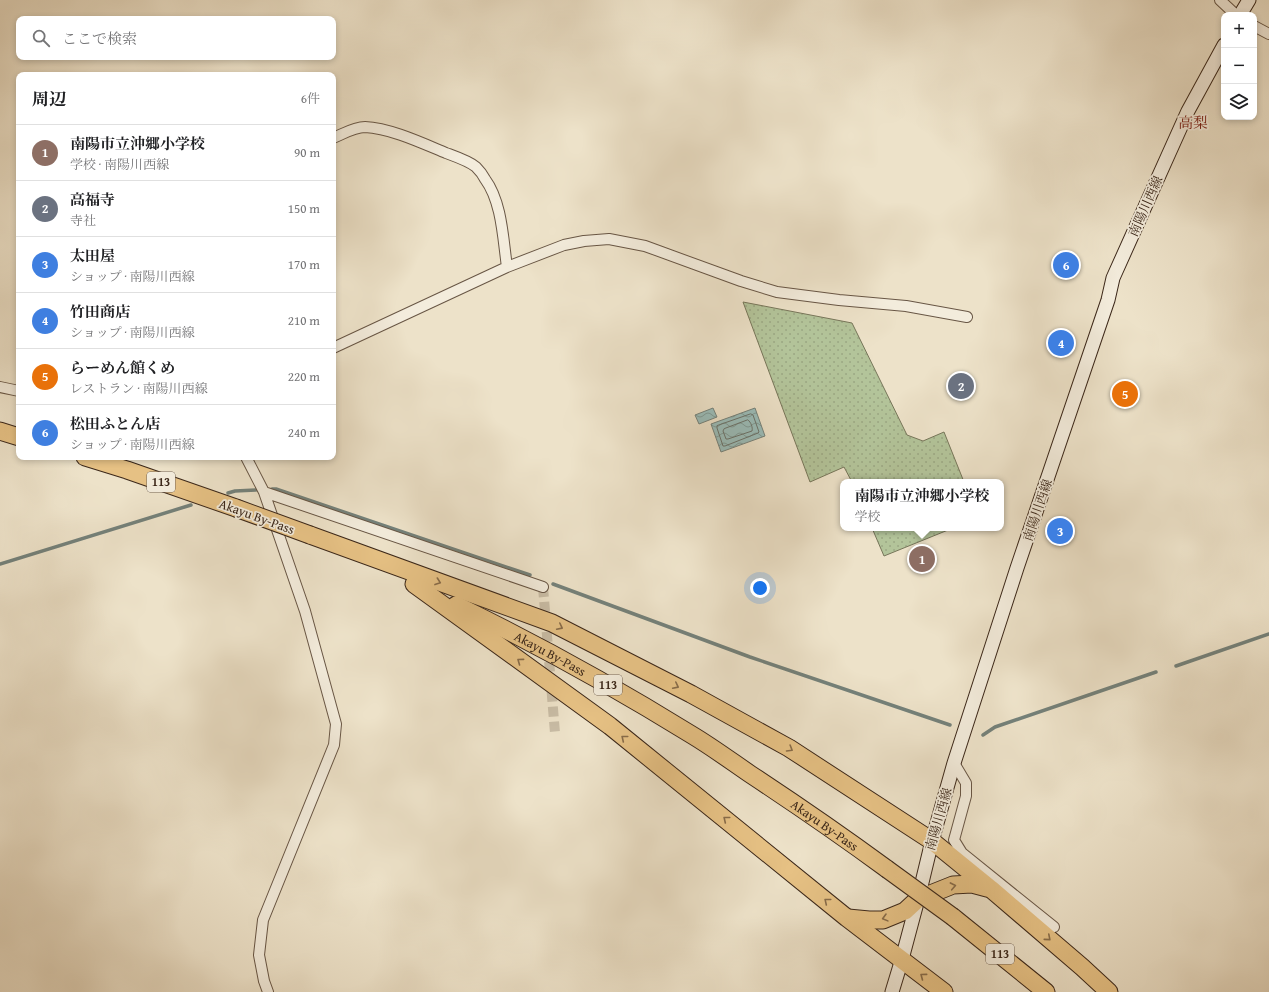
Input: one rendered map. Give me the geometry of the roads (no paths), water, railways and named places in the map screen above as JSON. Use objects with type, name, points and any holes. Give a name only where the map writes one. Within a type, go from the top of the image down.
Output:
[{"type":"highway","points":[[0,431],[16,436]]},
{"type":"highway","name":"Akayu By-Pass","points":[[95,460],[310,535],[414,584],[522,638],[625,694],[687,732],[821,821],[953,917],[1046,992]]},
{"type":"highway","points":[[310,535],[552,623],[691,694],[789,748],[932,841],[991,889],[1109,992]]},
{"type":"highway","points":[[414,584],[610,726],[848,918],[944,992]]},
{"type":"highway","points":[[848,918],[883,920],[905,911],[918,899],[953,884],[972,884],[991,889]]},
{"type":"main road","points":[[1242,12],[1249,0]]},
{"type":"main road","name":"南陽川西線","points":[[892,992],[954,763],[1017,568],[1108,300],[1113,278],[1188,111],[1222,48]]},
{"type":"street","points":[[1220,0],[1233,12]]},
{"type":"street","points":[[1257,28],[1269,34]]},
{"type":"street","points":[[336,137],[350,130],[363,127],[389,131],[420,142],[476,167],[486,180],[498,209],[508,267]]},
{"type":"street","points":[[336,347],[508,267],[564,245],[584,241],[609,239],[646,246],[741,281],[777,292],[839,300],[906,306],[967,317]]},
{"type":"street","points":[[0,386],[16,390]]},
{"type":"street","points":[[248,460],[264,492],[305,611],[336,724],[334,745],[263,920],[259,955],[264,981],[268,992]]},
{"type":"street","points":[[264,492],[543,587]]},
{"type":"street","points":[[954,763],[966,783],[966,796],[954,840],[962,853],[1054,927]]},
{"type":"water","points":[[713,408],[717,417],[699,424],[695,415]]},
{"type":"water","points":[[755,408],[765,436],[721,452],[711,424]]},
{"type":"waterway","points":[[272,489],[276,489],[530,575]]},
{"type":"waterway","points":[[228,493],[235,491],[256,490]]},
{"type":"waterway","points":[[0,564],[191,505]]},
{"type":"waterway","points":[[553,584],[750,657],[950,725]]},
{"type":"waterway","points":[[1176,666],[1269,634]]},
{"type":"waterway","points":[[983,735],[995,727],[1156,672]]},
{"type":"tunnel","points":[[543,587],[555,733]]},
{"type":"place","name":"松田ふとん店","points":[[1066,265]]},
{"type":"place","name":"竹田商店","points":[[1061,343]]},
{"type":"place","name":"高福寺","points":[[961,386]]},
{"type":"place","name":"らーめん館くめ","points":[[1125,394]]},
{"type":"place","name":"太田屋","points":[[1060,531]]},
{"type":"place","name":"南陽市立沖郷小学校","points":[[922,559]]},
{"type":"district","name":"高梨","points":[[1193,123]]}]
